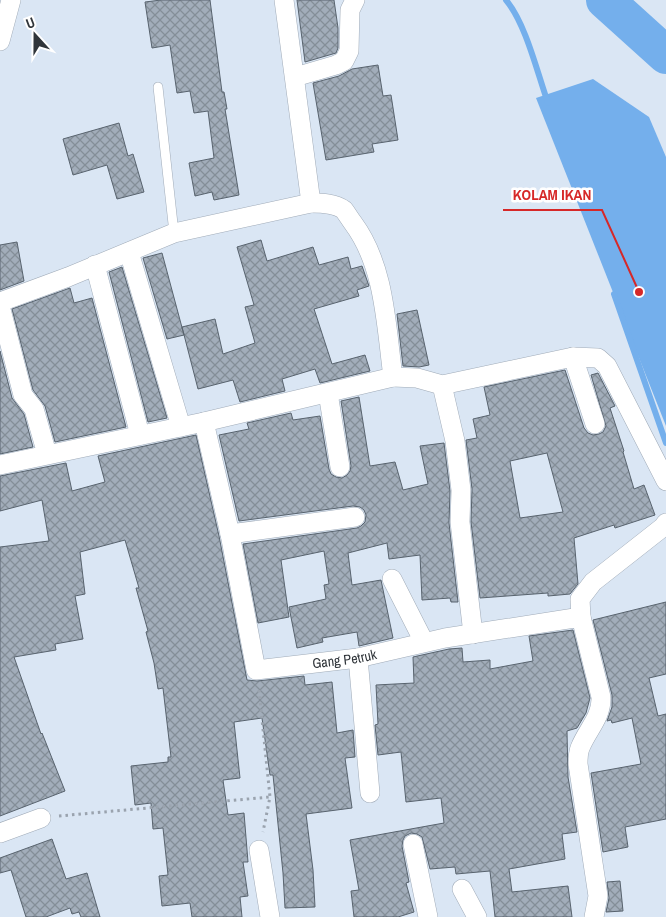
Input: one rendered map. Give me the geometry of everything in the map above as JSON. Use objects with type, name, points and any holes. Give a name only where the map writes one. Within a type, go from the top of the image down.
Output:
[{"type":"street","points":[[0,41],[11,0]]},
{"type":"street","points":[[284,0],[311,203]]},
{"type":"street","points":[[295,77],[336,65],[344,60],[349,51],[350,10],[355,0]]},
{"type":"street","points":[[0,302],[68,277],[174,232],[311,203],[326,203],[343,209],[362,235],[375,265],[393,376]]},
{"type":"street","points":[[129,252],[181,426]]},
{"type":"street","points":[[95,265],[140,435]]},
{"type":"street","points":[[0,306],[23,395],[34,409],[47,454]]},
{"type":"street","points":[[0,465],[204,422],[393,376],[417,378],[442,385],[572,357],[598,358],[607,366],[666,481]]},
{"type":"street","points":[[572,357],[595,424]]},
{"type":"street","points":[[442,385],[455,441],[461,490],[460,522],[473,634]]},
{"type":"street","points":[[328,393],[340,467]]},
{"type":"street","points":[[204,422],[230,534],[256,670]]},
{"type":"street","points":[[230,534],[355,517]]},
{"type":"street","points":[[594,917],[598,896],[578,764],[579,750],[595,721],[601,704],[601,697],[582,617],[580,599],[593,582],[666,523]]},
{"type":"street","points":[[392,578],[424,642]]},
{"type":"street","name":"Gang Petruk","points":[[256,670],[358,658],[424,642],[582,617]]},
{"type":"street","points":[[358,658],[370,793]]},
{"type":"street","points":[[0,833],[41,818]]},
{"type":"street","points":[[413,844],[428,917]]},
{"type":"street","points":[[260,850],[270,917]]},
{"type":"street","points":[[462,889],[477,917]]},
{"type":"lane","points":[[158,87],[174,232]]},
{"type":"path","points":[[256,670],[270,797],[260,850]]},
{"type":"path","points":[[41,818],[270,797]]},
{"type":"water","points":[[593,79],[649,117],[666,157],[666,426],[536,98]]},
{"type":"building","points":[[161,0],[210,0],[222,92],[224,92],[227,109],[225,109],[239,195],[214,200],[212,192],[195,196],[189,163],[214,158],[208,111],[194,113],[190,91],[177,93],[170,45],[152,48],[145,2]]},
{"type":"building","points":[[297,0],[334,0],[338,28],[338,48],[336,53],[305,62]]},
{"type":"building","points":[[378,65],[383,96],[391,95],[398,140],[372,144],[374,152],[326,160],[313,83],[339,76],[352,69]]},
{"type":"building","points":[[119,123],[128,156],[133,154],[144,192],[117,199],[107,165],[73,175],[63,139]]},
{"type":"building","points":[[261,240],[267,261],[313,247],[319,265],[348,257],[351,269],[362,266],[369,286],[357,290],[359,296],[314,309],[332,364],[365,355],[370,371],[320,383],[315,369],[282,379],[285,391],[240,402],[233,380],[198,389],[182,327],[215,319],[223,354],[255,343],[245,307],[254,305],[237,247]]},
{"type":"building","points":[[17,242],[24,281],[0,290],[0,245]]},
{"type":"building","points":[[162,253],[184,335],[167,339],[143,258]]},
{"type":"building","points":[[122,267],[167,418],[148,422],[109,272]]},
{"type":"building","points":[[70,288],[74,303],[92,298],[126,427],[55,442],[45,406],[33,390],[12,309]]},
{"type":"building","points":[[417,310],[429,365],[419,367],[403,366],[397,314]]},
{"type":"building","points":[[0,351],[12,398],[24,414],[33,447],[0,454]]},
{"type":"building","points":[[565,370],[584,428],[593,435],[603,432],[606,426],[591,375],[598,373],[615,406],[610,408],[634,489],[644,485],[655,515],[615,528],[614,525],[574,538],[578,584],[570,594],[548,596],[548,593],[480,598],[471,522],[472,489],[466,440],[477,438],[473,419],[490,415],[484,387]],"holes":[[[547,453],[563,512],[520,518],[510,461]]]},
{"type":"building","points":[[359,397],[370,466],[395,462],[403,490],[428,484],[420,446],[444,443],[450,491],[449,523],[458,602],[451,602],[450,598],[422,600],[420,555],[389,559],[387,543],[348,553],[352,585],[381,580],[393,638],[359,646],[357,632],[322,638],[323,642],[297,648],[289,607],[326,599],[324,585],[329,584],[324,551],[281,560],[289,617],[258,623],[243,544],[357,528],[365,522],[366,515],[360,507],[353,506],[239,521],[219,435],[249,429],[247,423],[291,413],[293,420],[320,416],[329,469],[331,474],[342,478],[350,471],[351,466],[341,401]]},
{"type":"building","points":[[196,435],[219,536],[247,680],[257,681],[304,676],[305,685],[332,682],[337,733],[353,730],[355,757],[345,758],[352,808],[306,814],[313,870],[315,907],[285,908],[273,775],[270,775],[262,718],[234,722],[240,778],[223,780],[228,815],[244,813],[248,862],[243,862],[248,896],[240,897],[242,917],[192,917],[190,903],[162,906],[159,876],[168,875],[163,828],[153,829],[151,803],[135,805],[131,766],[168,762],[168,757],[171,757],[163,688],[158,689],[146,632],[148,631],[136,588],[139,588],[125,540],[80,552],[85,594],[75,596],[83,639],[55,644],[56,650],[14,657],[41,734],[65,791],[0,816],[0,547],[49,541],[42,500],[0,511],[0,476],[66,463],[72,491],[105,482],[98,456]]},
{"type":"building","points":[[666,602],[666,674],[649,678],[658,716],[666,714],[666,819],[625,827],[628,847],[603,852],[591,773],[641,764],[632,718],[612,723],[611,720],[607,721],[612,707],[612,695],[593,620]]},
{"type":"building","points":[[573,630],[590,698],[586,713],[577,728],[567,731],[568,777],[577,832],[562,834],[565,859],[509,869],[512,892],[568,886],[572,917],[495,917],[490,871],[456,874],[455,867],[430,869],[422,837],[411,833],[405,836],[402,846],[409,882],[406,883],[414,912],[398,917],[354,917],[351,891],[359,890],[350,840],[444,823],[441,798],[406,802],[401,752],[378,755],[375,725],[378,724],[376,685],[414,683],[413,657],[449,649],[462,648],[463,662],[490,660],[490,669],[533,661],[529,636]]},
{"type":"building","points":[[52,839],[66,879],[87,873],[100,917],[81,917],[79,912],[72,914],[70,908],[46,917],[26,917],[11,870],[0,873],[0,858]]},
{"type":"building","points":[[620,881],[623,911],[606,912],[609,898],[607,882]]},
{"type":"waterway","points":[[506,0],[525,35],[548,103]]},
{"type":"waterway","points":[[605,0],[666,55]]},
{"type":"waterway","points":[[614,294],[666,443]]},
{"type":"place","name":"KOLAM IKAN","points":[[639,292]]}]
